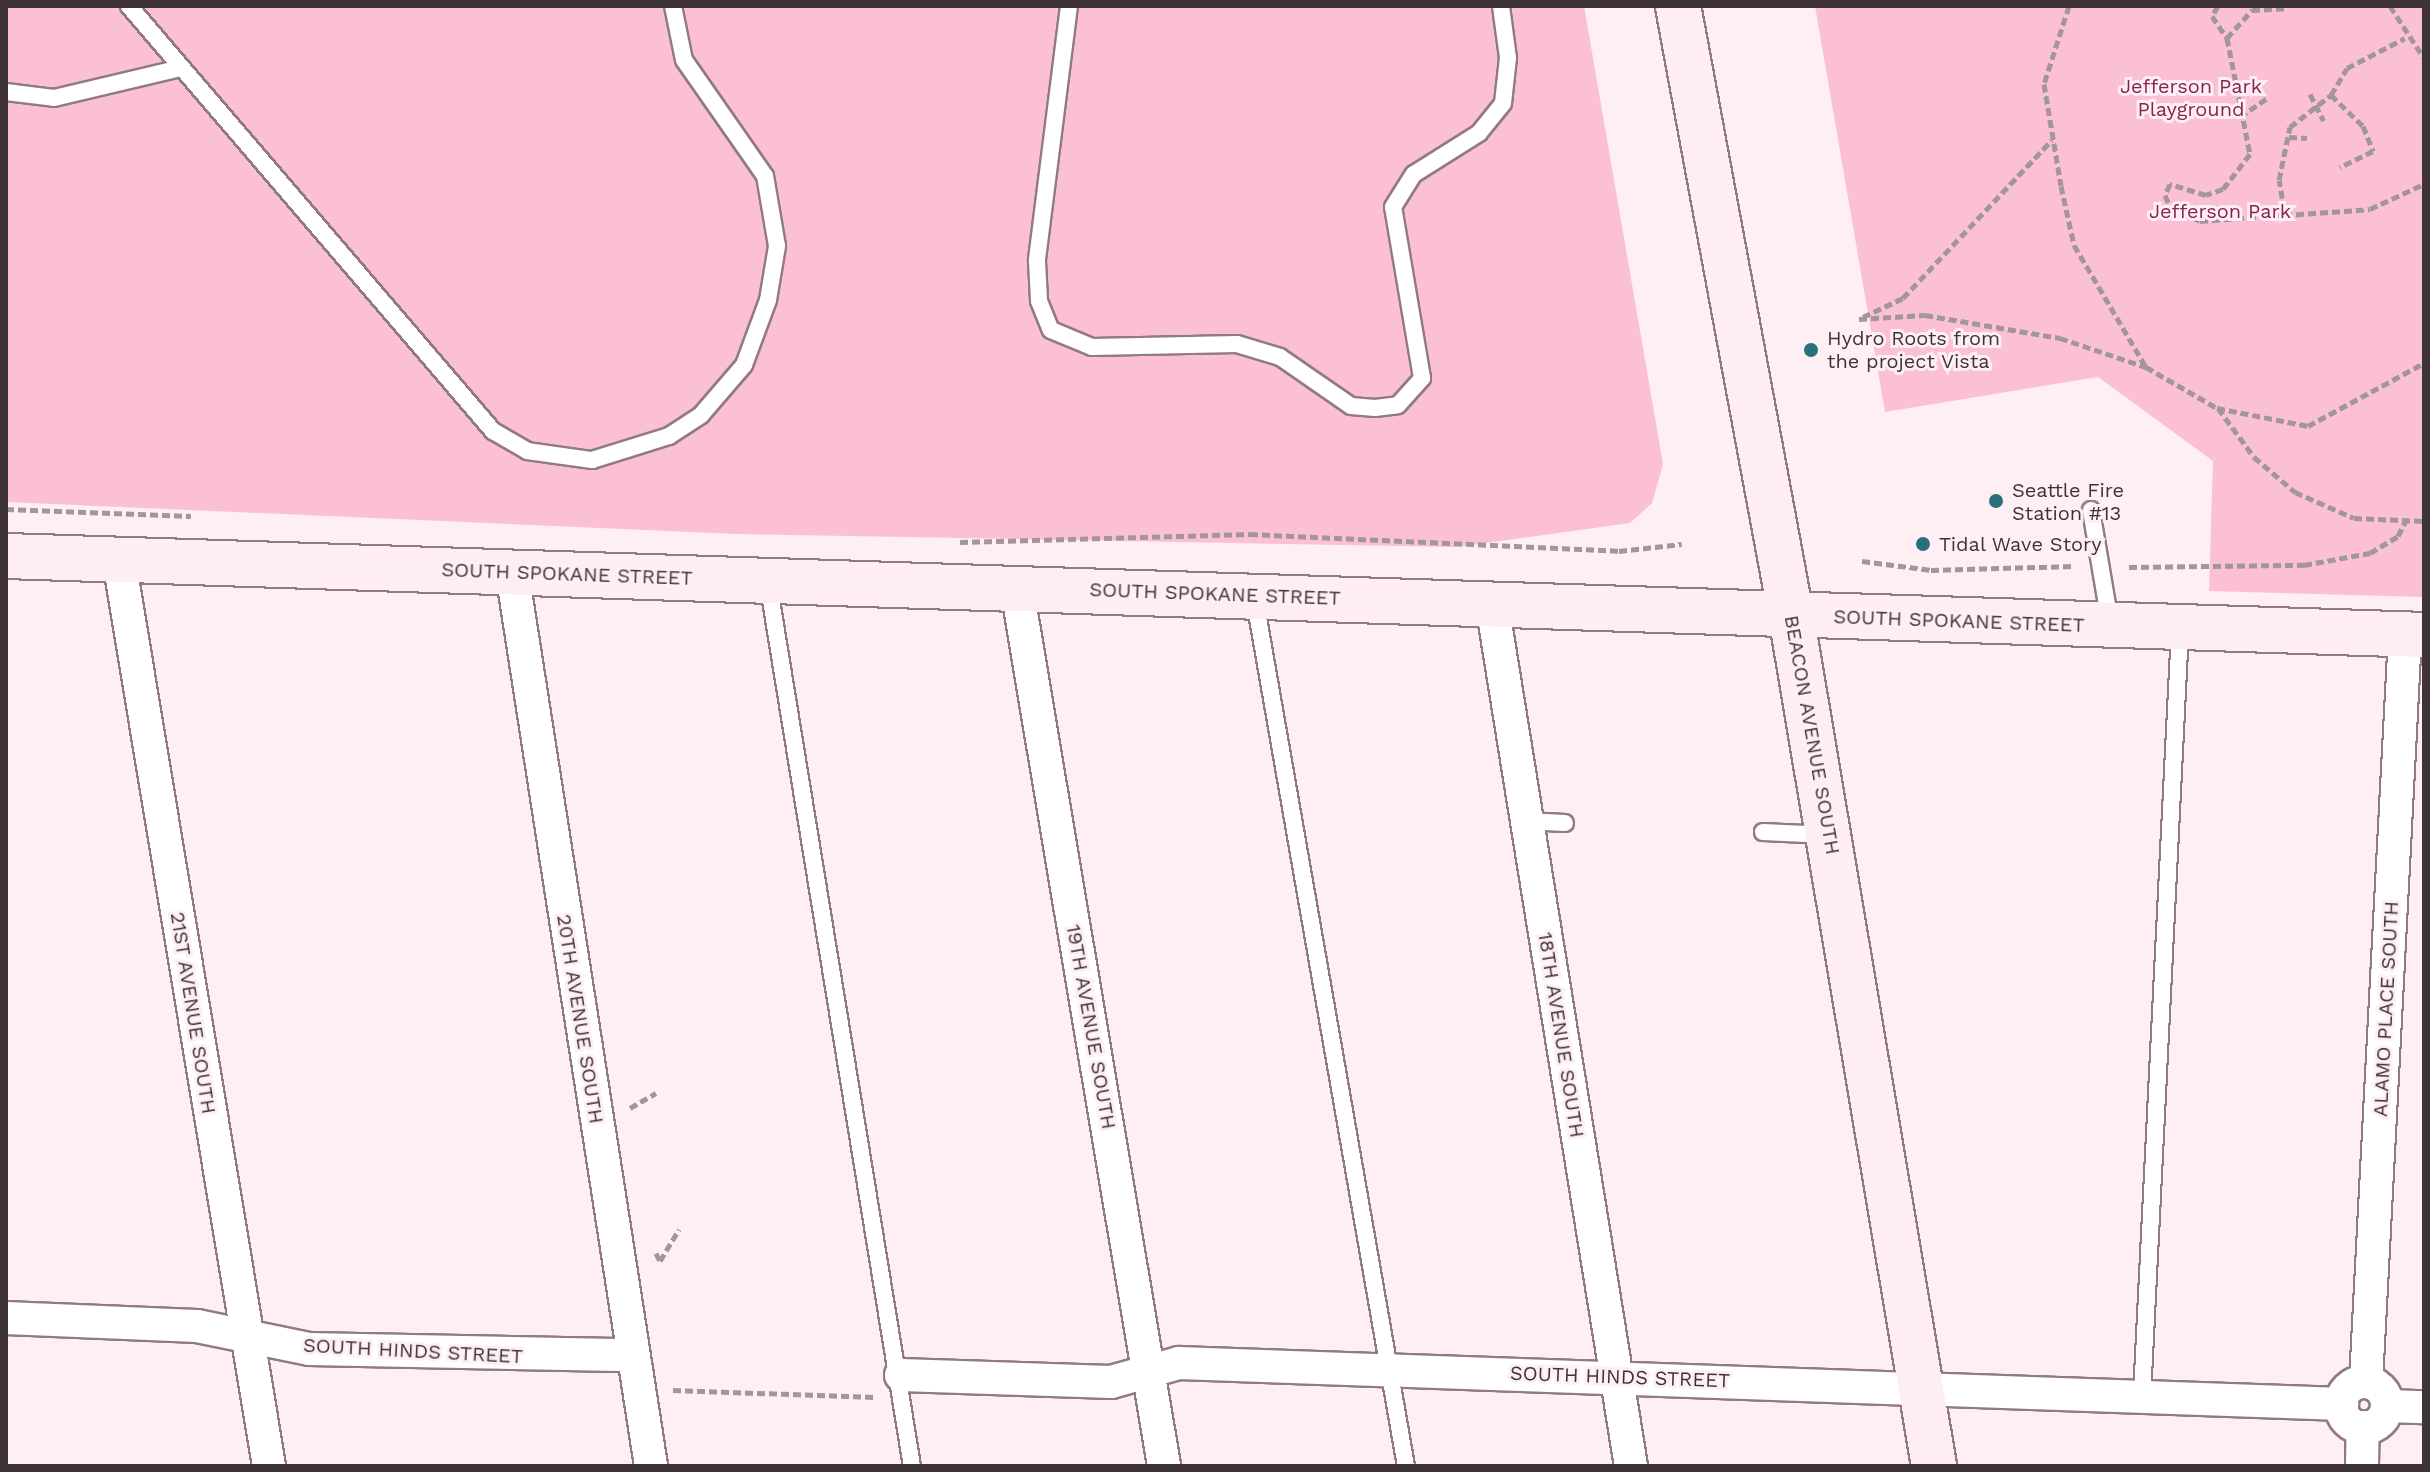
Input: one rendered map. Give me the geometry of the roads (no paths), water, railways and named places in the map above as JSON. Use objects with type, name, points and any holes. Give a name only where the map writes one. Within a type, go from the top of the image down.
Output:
[{"type":"main road","name":"BEACON AVENUE SOUTH","points":[[1678,6],[1791,615],[1934,1466]]},
{"type":"main road","name":"SOUTH SPOKANE STREET","points":[[6,556],[1254,595],[2180,630],[2415,635]]},
{"type":"street","name":"21ST AVENUE SOUTH","points":[[119,560],[269,1466]]},
{"type":"street","name":"20TH AVENUE SOUTH","points":[[512,572],[631,1355],[651,1466]]},
{"type":"street","name":"19TH AVENUE SOUTH","points":[[1017,589],[1164,1466]]},
{"type":"street","name":"18TH AVENUE SOUTH","points":[[1492,604],[1631,1466]]},
{"type":"street","name":"ALAMO PLACE SOUTH","points":[[2362,1466],[2415,635]]},
{"type":"street","name":"SOUTH HINDS STREET","points":[[6,1318],[197,1326],[309,1349],[631,1355]]},
{"type":"street","name":"SOUTH HINDS STREET","points":[[893,1386],[1111,1382],[1179,1363],[1616,1376],[2424,1407]]},
{"type":"lane","points":[[129,6],[177,69],[493,431],[527,451],[592,460],[656,441],[701,415],[744,365],[768,300],[777,246],[772,197],[759,167],[684,60],[673,6]]},
{"type":"lane","points":[[1069,6],[1037,261],[1039,301],[1051,330],[1092,347],[1237,344],[1280,357],[1351,406],[1375,408],[1398,405],[1422,378],[1393,207],[1414,174],[1479,133],[1498,111],[1508,58],[1501,6]]},
{"type":"lane","points":[[6,92],[54,98],[177,69]]},
{"type":"lane","points":[[2091,510],[2111,627]]},
{"type":"lane","points":[[768,581],[893,1386],[912,1466]]},
{"type":"lane","points":[[1254,595],[1406,1466]]},
{"type":"lane","points":[[2142,1396],[2180,630]]},
{"type":"lane","points":[[1526,821],[1565,823]]},
{"type":"lane","points":[[1763,832],[1829,835]]},
{"type":"place","name":"Hydro Roots from the project Vista","points":[[1811,350]]},
{"type":"place","name":"Seattle Fire Station #13","points":[[1996,501]]},
{"type":"place","name":"Tidal Wave Story","points":[[1923,544]]},
{"type":"park label","name":"Jefferson Park Playground","points":[[2191,98]]},
{"type":"park label","name":"Jefferson Park","points":[[2220,211]]}]
